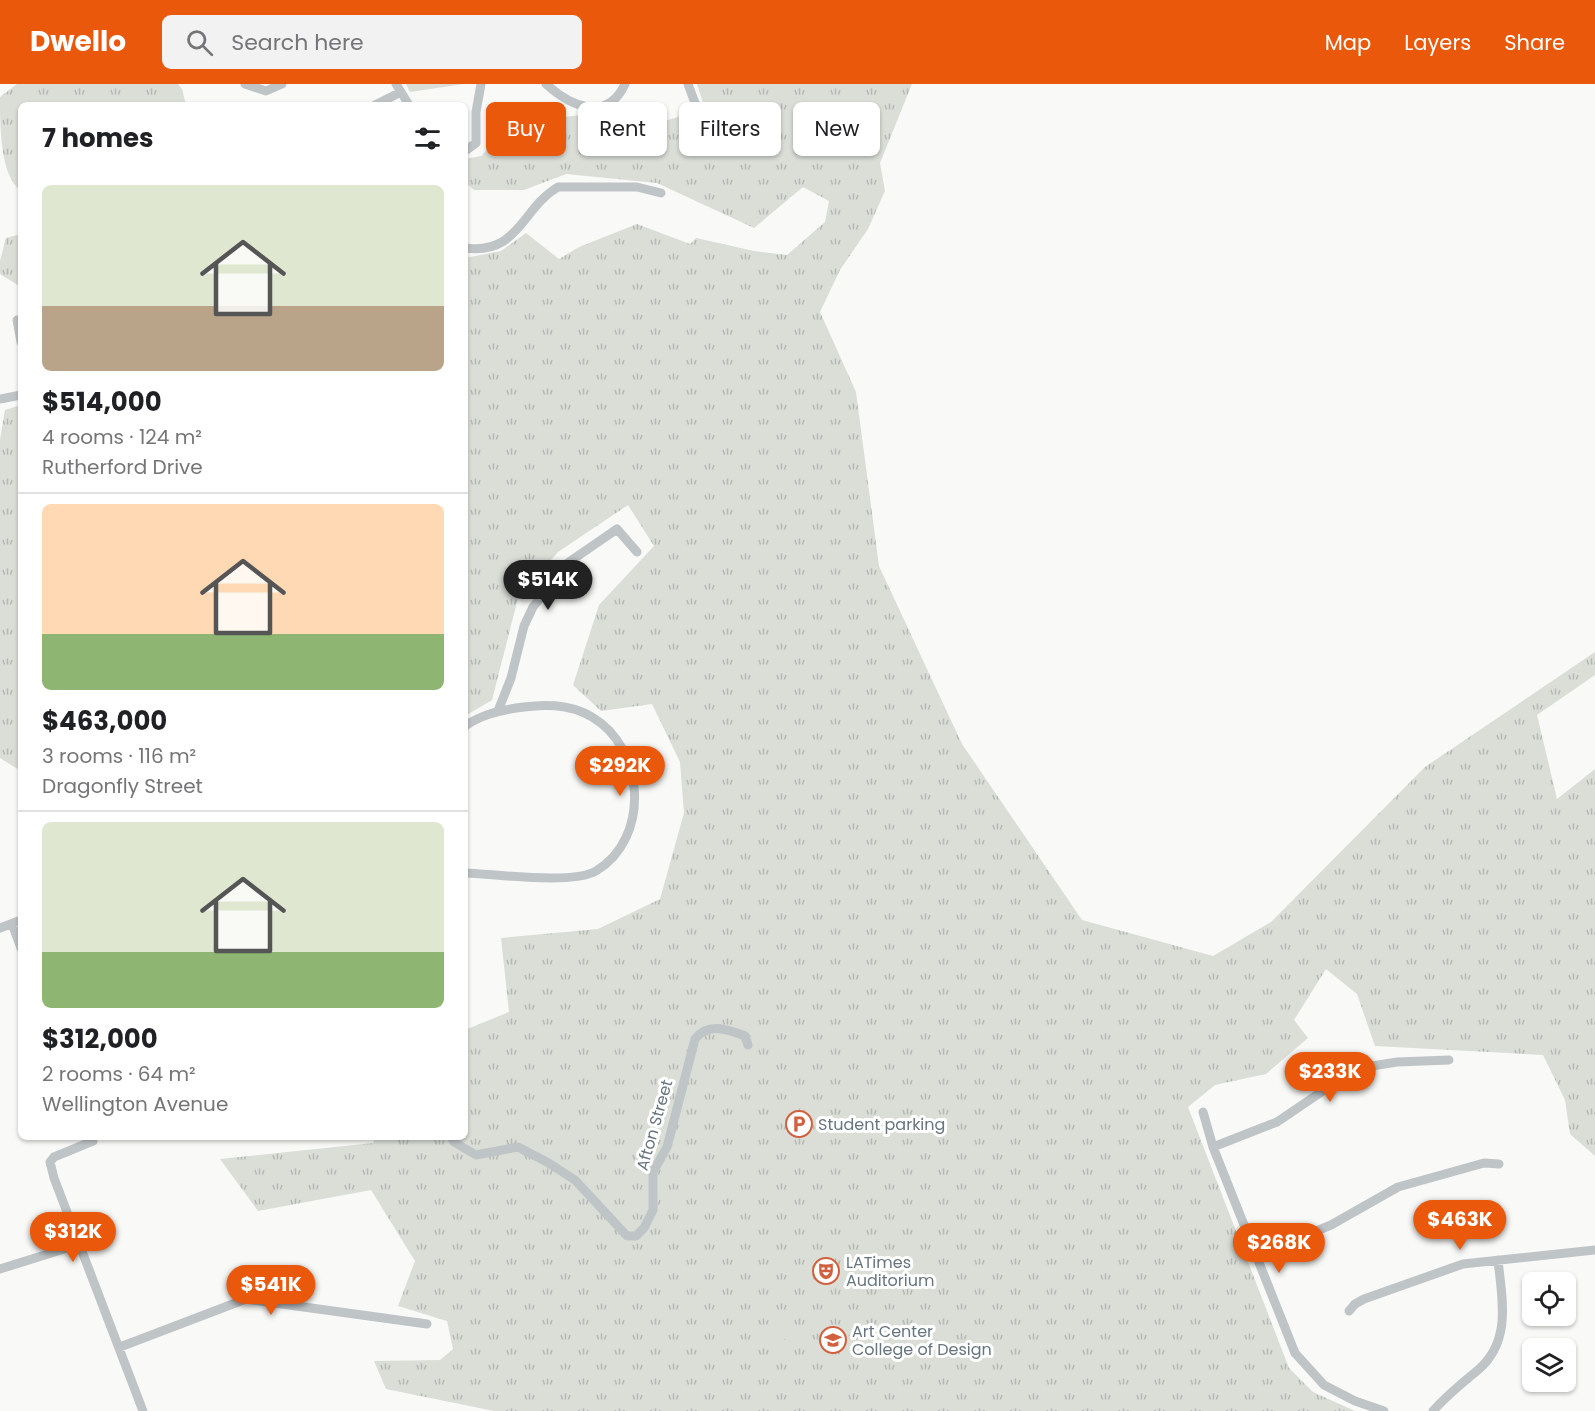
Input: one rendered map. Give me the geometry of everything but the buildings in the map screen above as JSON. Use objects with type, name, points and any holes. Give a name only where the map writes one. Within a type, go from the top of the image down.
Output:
[{"type":"street","points":[[245,84],[266,91],[282,84]]},
{"type":"street","points":[[468,149],[476,143],[476,112],[481,84]]},
{"type":"street","points":[[546,84],[564,100],[603,107],[613,103],[625,84]]},
{"type":"street","points":[[688,84],[695,102]]},
{"type":"street","points":[[379,102],[398,88],[406,102]]},
{"type":"street","points":[[468,248],[485,249],[505,242],[558,187],[637,187],[661,193]]},
{"type":"street","points":[[17,320],[18,326]]},
{"type":"street","points":[[0,399],[18,395]]},
{"type":"street","points":[[498,711],[520,648],[524,626],[533,607],[550,586],[556,571],[617,529],[637,552]]},
{"type":"street","points":[[468,725],[498,711],[531,706],[561,705],[591,716],[619,742],[628,761],[635,809],[632,829],[620,850],[595,872],[563,878],[468,873]]},
{"type":"street","points":[[0,928],[16,922]]},
{"type":"street","name":"Afton Street","points":[[453,1140],[476,1155],[518,1148],[547,1162],[575,1180],[627,1236],[636,1236],[644,1228],[653,1210],[653,1172],[667,1148],[695,1039],[700,1032],[707,1029],[727,1029],[745,1036],[748,1045]]},
{"type":"street","points":[[1214,1147],[1277,1122],[1339,1080],[1366,1067],[1397,1062],[1449,1060]]},
{"type":"street","points":[[1203,1112],[1214,1147],[1258,1255],[1289,1342],[1305,1367],[1324,1385],[1340,1394],[1384,1411]]},
{"type":"street","points":[[91,1140],[54,1157],[51,1162],[142,1411]]},
{"type":"street","points":[[1258,1255],[1331,1225],[1398,1187],[1485,1163],[1499,1164]]},
{"type":"street","points":[[0,1269],[80,1244]]},
{"type":"street","points":[[1349,1311],[1364,1299],[1449,1268],[1498,1260],[1595,1250]]},
{"type":"street","points":[[1433,1411],[1489,1359],[1499,1342],[1503,1323],[1498,1260]]},
{"type":"street","points":[[120,1347],[246,1299],[427,1324]]},
{"type":"green space","points":[[17,84],[178,84],[182,89],[185,102],[18,102],[18,188],[5,162],[0,122],[0,97]]},
{"type":"green space","points":[[406,84],[464,84],[410,92]]},
{"type":"green space","points":[[697,84],[912,84],[880,163],[885,191],[868,229],[840,270],[820,312],[856,392],[879,566],[962,744],[1082,920],[1213,956],[1271,922],[1425,767],[1595,652],[1595,675],[1537,715],[1557,799],[1595,769],[1595,1156],[1570,1134],[1565,1100],[1543,1055],[1375,1046],[1357,994],[1326,969],[1294,1020],[1308,1038],[1266,1074],[1215,1085],[1188,1107],[1289,1368],[1313,1392],[1355,1411],[494,1411],[386,1389],[374,1361],[440,1360],[453,1349],[447,1321],[398,1306],[415,1261],[371,1190],[258,1211],[220,1159],[373,1143],[374,1140],[468,1140],[468,1029],[509,1012],[501,938],[598,929],[660,899],[684,813],[680,762],[652,704],[601,711],[573,685],[599,605],[654,546],[628,505],[558,552],[518,598],[492,700],[468,714],[468,257],[501,251],[526,233],[559,259],[579,247],[637,224],[690,244],[696,238],[754,251],[787,255],[825,222],[829,201],[803,187],[754,228],[657,183],[566,174],[524,190],[474,190],[468,185],[468,158],[481,156],[486,151],[486,156],[566,156],[566,117],[578,115],[578,156],[667,156],[667,120],[679,117],[679,156],[781,156],[781,102],[703,102]]},
{"type":"green space","points":[[18,235],[18,285],[0,274],[0,261],[6,238]]},
{"type":"green space","points":[[18,406],[18,769],[0,758],[0,440],[5,410]]},
{"type":"green space","points":[[784,1321],[789,1338],[761,1345],[756,1329]]},
{"type":"place","name":"Student parking","points":[[799,1124]]},
{"type":"place","name":"LATimes Auditorium","points":[[826,1271]]},
{"type":"place","name":"Art Center College of Design","points":[[833,1340]]}]
